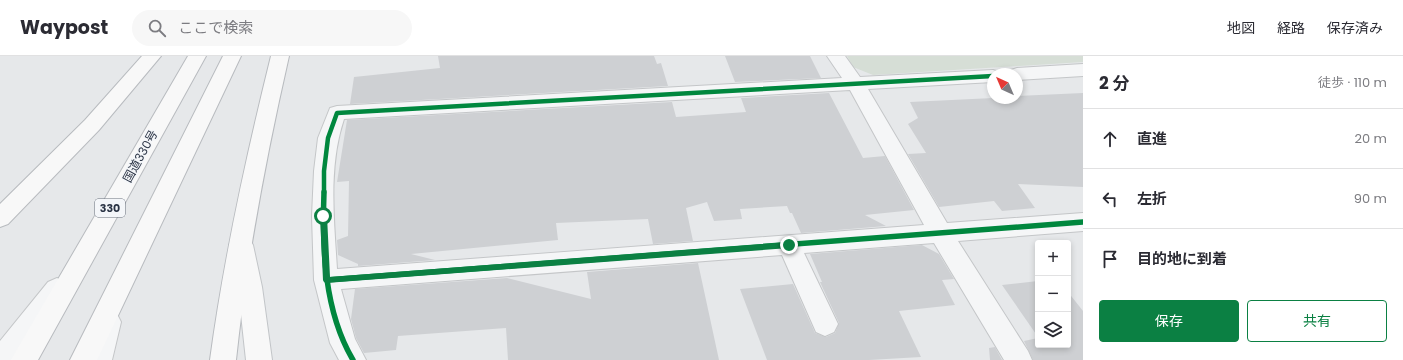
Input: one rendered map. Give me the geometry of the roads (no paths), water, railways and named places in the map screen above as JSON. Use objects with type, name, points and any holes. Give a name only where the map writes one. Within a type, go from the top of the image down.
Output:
[{"type":"main road","points":[[0,218],[92,126],[152,56]]},
{"type":"main road","name":"国道330号","points":[[24,360],[197,56]]},
{"type":"main road","points":[[82,360],[113,301],[232,56]]},
{"type":"main road","points":[[223,360],[233,282],[240,244],[263,128],[280,56]]},
{"type":"main road","points":[[240,244],[250,287],[259,360]]},
{"type":"street","points":[[836,56],[856,85],[941,234],[1019,360]]},
{"type":"street","points":[[1023,74],[1083,70]]},
{"type":"street","points":[[353,360],[343,343],[326,280],[323,216],[324,171],[328,138],[337,113],[856,85],[987,76]]},
{"type":"street","points":[[326,280],[1083,222]]},
{"type":"street","points":[[789,245],[825,324]]},
{"type":"street","points":[[1,360],[84,254]]},
{"type":"street","points":[[99,360],[113,301]]}]
